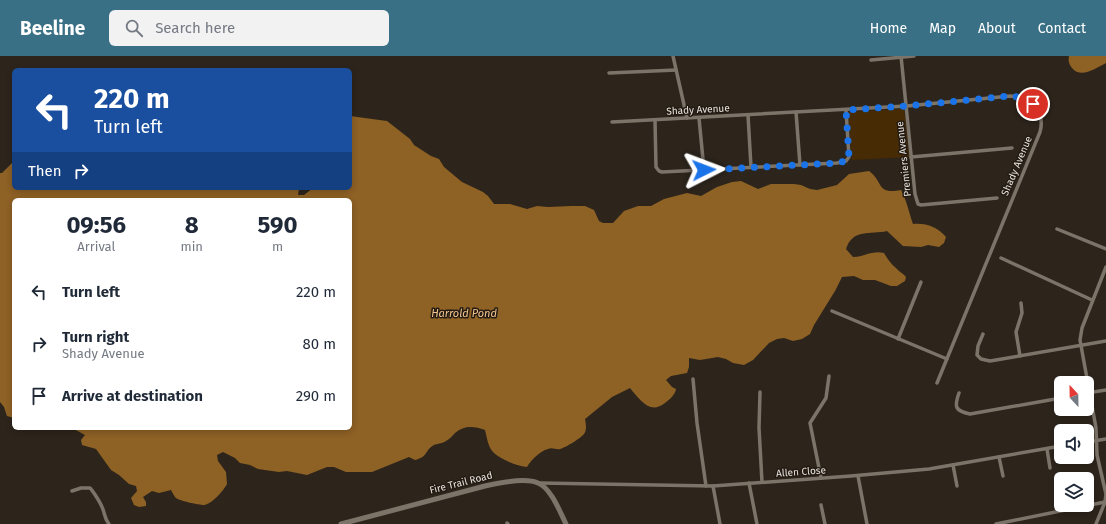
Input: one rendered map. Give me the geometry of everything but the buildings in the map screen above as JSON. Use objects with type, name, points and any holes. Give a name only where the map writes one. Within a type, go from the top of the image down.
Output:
[{"type":"street","points":[[673,56],[687,118]]},
{"type":"street","points":[[871,60],[914,56]]},
{"type":"street","name":"Premiers Avenue","points":[[901,57],[916,200],[919,204],[997,198]]},
{"type":"street","points":[[609,72],[676,70]]},
{"type":"street","name":"Shady Avenue","points":[[612,122],[846,110],[1010,96],[1020,97],[1033,104],[1042,121],[1040,132],[937,383]]},
{"type":"street","points":[[655,120],[657,170],[662,172],[800,165],[837,163],[848,160],[846,110]]},
{"type":"street","points":[[796,112],[800,165]]},
{"type":"street","points":[[748,115],[751,167]]},
{"type":"street","points":[[699,118],[704,170]]},
{"type":"street","points":[[911,157],[1012,148]]},
{"type":"street","points":[[1057,229],[1106,249]]},
{"type":"street","points":[[1001,258],[1092,300]]},
{"type":"street","points":[[1086,376],[1081,345],[1081,333],[1092,300],[1106,267]]},
{"type":"street","points":[[898,339],[921,282]]},
{"type":"street","points":[[1020,356],[1016,332],[1022,313],[1021,303]]},
{"type":"street","points":[[832,311],[947,359]]},
{"type":"street","points":[[983,334],[976,352],[978,358],[990,361],[1106,341]]},
{"type":"street","points":[[821,478],[810,424],[826,398],[829,376]]},
{"type":"street","points":[[693,379],[697,423],[706,486]]},
{"type":"street","points":[[1094,392],[1106,390]]},
{"type":"street","points":[[760,392],[759,428],[762,482]]},
{"type":"street","points":[[959,393],[956,404],[957,408],[960,411],[970,414],[1054,399]]},
{"type":"street","points":[[1093,416],[1096,428],[1095,440],[1097,455],[1105,489],[1105,502],[1096,524]]},
{"type":"street","points":[[1095,440],[1106,438]]},
{"type":"street","name":"Allen Close","points":[[539,483],[713,486],[858,476],[929,469],[1054,448]]},
{"type":"street","points":[[1047,449],[1050,468]]},
{"type":"street","points":[[999,457],[1003,476]]},
{"type":"street","points":[[953,465],[957,486]]},
{"type":"street","points":[[858,476],[867,524]]},
{"type":"street","name":"Fire Trail Road","points":[[341,524],[504,482],[530,481],[539,483]]},
{"type":"street","points":[[539,483],[555,501],[566,524]]},
{"type":"street","points":[[749,483],[758,524]]},
{"type":"street","points":[[713,486],[720,524]]},
{"type":"street","points":[[72,491],[81,488],[90,488],[102,507],[105,519],[109,524]]},
{"type":"street","points":[[996,524],[1105,502]]},
{"type":"street","points":[[820,505],[825,524]]},
{"type":"shaded area","points":[[904,109],[909,157],[852,160],[848,112]]},
{"type":"water","points":[[1069,56],[1106,56],[1106,63],[1089,72],[1080,73],[1069,64]]},
{"type":"water","name":"Harrold Pond","points":[[352,116],[387,121],[410,139],[414,145],[431,156],[439,159],[444,167],[462,182],[483,192],[494,204],[510,204],[527,209],[537,206],[585,206],[594,210],[599,221],[603,223],[613,223],[624,211],[638,206],[651,206],[664,199],[687,193],[701,196],[717,187],[732,182],[741,181],[758,189],[771,184],[794,184],[817,190],[837,185],[849,174],[869,171],[874,175],[884,189],[888,191],[901,190],[913,224],[931,226],[946,237],[944,243],[939,247],[928,245],[921,247],[903,246],[887,231],[858,235],[849,242],[846,249],[853,257],[875,252],[884,253],[892,265],[904,274],[906,277],[905,281],[897,286],[891,286],[875,280],[863,280],[854,276],[842,277],[810,334],[802,339],[793,341],[784,338],[777,339],[769,343],[753,360],[744,365],[733,363],[718,357],[700,360],[689,358],[687,373],[671,376],[666,380],[676,389],[673,395],[665,403],[660,406],[650,407],[630,388],[612,397],[585,419],[586,431],[580,438],[562,448],[550,448],[542,452],[533,459],[527,467],[511,463],[500,457],[490,448],[485,430],[473,427],[466,427],[458,430],[444,442],[433,446],[424,456],[419,459],[415,460],[409,457],[372,472],[346,472],[334,467],[327,467],[307,475],[287,471],[279,472],[258,469],[250,465],[240,463],[235,458],[223,452],[217,455],[218,461],[226,472],[227,484],[221,493],[211,502],[204,505],[194,504],[176,498],[171,490],[159,493],[152,491],[143,497],[146,502],[146,506],[139,507],[134,505],[131,498],[137,491],[136,486],[129,484],[111,470],[96,449],[82,445],[81,440],[85,435],[76,430],[352,430],[352,198],[12,198],[12,417],[7,416],[4,407],[0,402],[0,173],[2,173],[12,163],[12,190],[299,190],[298,195],[304,195],[310,190],[352,190]]},
{"type":"route","points":[[704,170],[841,163],[846,161],[849,157],[846,110],[1010,96],[1020,97],[1033,104]]}]
